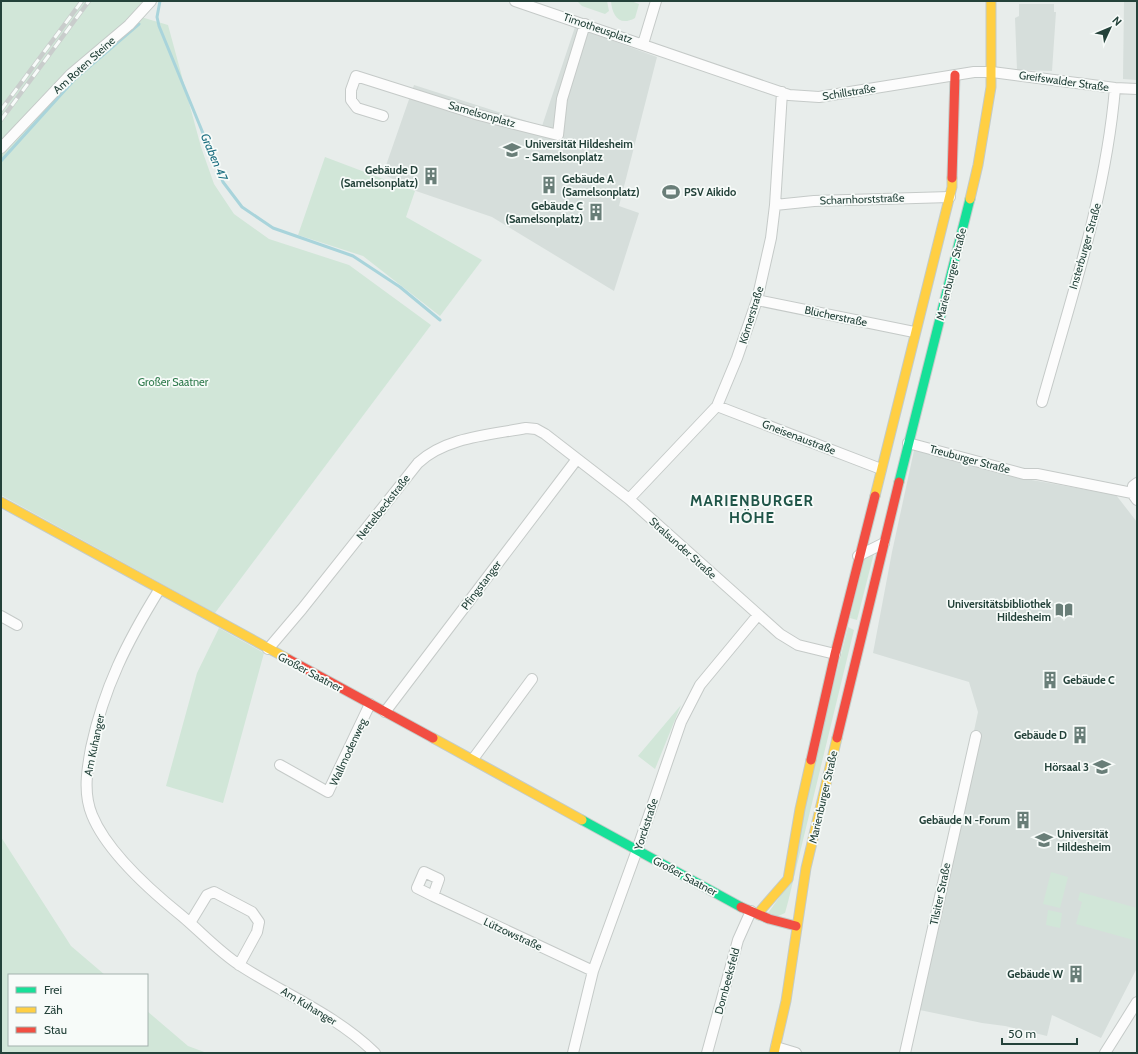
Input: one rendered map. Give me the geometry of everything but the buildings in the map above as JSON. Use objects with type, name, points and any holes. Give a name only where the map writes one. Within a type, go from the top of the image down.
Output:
[{"type":"street","name":"Am Roten Steine","points":[[1,148],[71,74],[129,26],[151,1]]},
{"type":"street","name":"Timotheusplatz","points":[[515,1],[643,44]]},
{"type":"street","points":[[643,44],[656,1]]},
{"type":"street","name":"Marienburger Straße","points":[[775,1050],[786,1001],[796,926],[806,868],[908,443],[978,165],[992,72],[992,1]]},
{"type":"street","name":"Samelsonplatz","points":[[383,116],[357,108],[351,100],[351,90],[356,76],[479,114],[558,135],[562,99],[585,24]]},
{"type":"street","name":"Schillstraße","points":[[643,44],[790,95],[819,97],[974,72],[992,72]]},
{"type":"street","name":"Greifswalder Straße","points":[[992,72],[1115,88],[1137,89]]},
{"type":"street","name":"Marienburger Straße","points":[[755,913],[761,910],[788,879],[800,809],[858,556],[914,332],[950,197],[952,187],[955,75]]},
{"type":"street","name":"Insterburger Straße","points":[[1042,402],[1099,199],[1111,135],[1115,88]]},
{"type":"street","name":"Körnerstraße","points":[[629,499],[717,406],[737,358],[757,300],[770,238],[775,205],[782,92]]},
{"type":"street","name":"Scharnhorststraße","points":[[775,205],[814,201],[950,197]]},
{"type":"street","name":"Blücherstraße","points":[[757,300],[914,332]]},
{"type":"street","name":"Gneisenaustraße","points":[[717,406],[880,469]]},
{"type":"street","name":"Nettelbeckstraße","points":[[268,649],[426,455],[448,444],[526,428],[536,429]]},
{"type":"street","name":"Stralsunder Straße","points":[[536,429],[545,434],[629,499],[780,634],[798,644],[835,654]]},
{"type":"street","name":"Treuburger Straße","points":[[908,443],[1032,475],[1037,474],[1135,496]]},
{"type":"street","name":"Pfingstanger","points":[[385,712],[577,459]]},
{"type":"street","points":[[1135,496],[1133,486],[1137,482]]},
{"type":"street","name":"Großer Saatner","points":[[1,502],[159,590],[755,913],[779,923],[796,926]]},
{"type":"street","points":[[858,556],[884,543]]},
{"type":"street","name":"Am Kuhanger","points":[[159,590],[131,636],[110,680],[96,725],[86,772],[86,792],[91,813],[99,831],[113,849],[156,895],[190,922],[239,965],[357,1035],[375,1053]]},
{"type":"street","name":"Yorckstraße","points":[[573,1053],[593,971],[681,722],[700,685],[758,615]]},
{"type":"street","points":[[1,616],[17,625]]},
{"type":"street","points":[[473,759],[532,679]]},
{"type":"street","name":"Wallmodenweg","points":[[280,764],[328,792],[370,704]]},
{"type":"street","name":"Tilsiter Straße","points":[[905,1053],[976,736]]},
{"type":"street","points":[[190,922],[207,896],[214,892],[252,912],[259,922],[257,932],[239,965]]},
{"type":"street","name":"Lützowstraße","points":[[433,896],[593,971]]},
{"type":"street","name":"Dornbeeksfeld","points":[[707,1053],[738,940],[755,913]]},
{"type":"street","points":[[1105,1053],[1137,1002]]},
{"type":"street","points":[[775,1050],[796,1053]]},
{"type":"shaded area","points":[[1124,1],[1137,1],[1137,80],[1123,79]]},
{"type":"shaded area","points":[[1019,4],[1054,4],[1054,12],[1056,12],[1052,71],[1017,70],[1015,18],[1019,16]]},
{"type":"shaded area","name":"Universität Hildesheim - Samelsonplatz","points":[[575,27],[657,57],[619,206],[639,213],[614,291],[492,217],[416,191],[383,174],[414,85],[542,126]]},
{"type":"shaded area","name":"Universität Hildesheim","points":[[915,446],[1026,479],[1116,495],[1137,522],[1137,968],[1101,1038],[1052,1015],[1047,1036],[1005,1026],[982,1023],[915,1009],[978,712],[969,682],[873,653],[892,552]]},
{"type":"green space","name":"Großer Saatner","points":[[1,1],[155,1],[141,17],[168,25],[201,147],[214,184],[234,214],[269,239],[349,265],[431,325],[215,613],[1,495]]},
{"type":"green space","points":[[577,1],[607,1],[609,11],[605,14],[582,6]]},
{"type":"green space","points":[[611,1],[631,1],[639,4],[635,18],[625,21],[617,18],[613,11]]},
{"type":"green space","points":[[325,157],[415,191],[406,217],[482,260],[440,316],[363,256],[298,235]]},
{"type":"green space","points":[[874,553],[857,620],[850,618],[864,559]]},
{"type":"green space","points":[[848,627],[854,630],[788,902],[785,913],[776,917],[768,913],[781,895]]},
{"type":"green space","points":[[219,628],[264,653],[223,803],[166,786],[197,673]]},
{"type":"green space","points":[[681,705],[655,769],[638,756]]},
{"type":"green space","points":[[1,837],[71,946],[104,974],[8,974],[8,1046],[148,1046],[148,1012],[188,1046],[207,1053],[1,1053]]},
{"type":"green space","points":[[1051,872],[1068,877],[1060,908],[1043,904]]},
{"type":"green space","points":[[1080,892],[1137,908],[1137,941],[1076,924],[1082,902],[1078,900]]},
{"type":"green space","points":[[1048,910],[1062,913],[1060,928],[1046,925]]},
{"type":"waterway","name":"Graben 47","points":[[160,1],[157,17],[159,26],[223,182],[242,207],[273,228],[353,256],[400,287],[440,320]]},
{"type":"waterway","points":[[1,161],[75,79],[139,24]]},
{"type":"railway","points":[[1,110],[82,1]]},
{"type":"railway","points":[[1,120],[89,1]]},
{"type":"traffic: fast","points":[[899,482],[970,199]]},
{"type":"traffic: fast","points":[[582,820],[741,907]]},
{"type":"traffic: slow","points":[[970,199],[978,165],[991,87],[991,1]]},
{"type":"traffic: slow","points":[[875,496],[952,187],[952,178]]},
{"type":"traffic: slow","points":[[1,502],[288,659]]},
{"type":"traffic: slow","points":[[433,738],[582,820]]},
{"type":"traffic: slow","points":[[774,1053],[786,1001],[806,868],[837,738]]},
{"type":"traffic: slow","points":[[759,915],[761,910],[788,879],[800,809],[811,760]]},
{"type":"traffic: jam","points":[[952,178],[955,75]]},
{"type":"traffic: jam","points":[[837,738],[899,482]]},
{"type":"traffic: jam","points":[[811,760],[835,654],[875,496]]},
{"type":"traffic: jam","points":[[288,659],[433,738]]},
{"type":"traffic: jam","points":[[741,907],[769,919],[796,926]]},
{"type":"place","name":"Universität Hildesheim - Samelsonplatz","points":[[512,150]]},
{"type":"place","name":"Gebäude D (Samelsonplatz)","points":[[431,176]]},
{"type":"place","name":"Gebäude A (Samelsonplatz)","points":[[549,185]]},
{"type":"place","name":"PSV Aikido","points":[[671,192]]},
{"type":"place","name":"Gebäude C (Samelsonplatz)","points":[[596,212]]},
{"type":"place","name":"Universitätsbibliothek Hildesheim","points":[[1064,610]]},
{"type":"place","name":"Gebäude C","points":[[1050,680]]},
{"type":"place","name":"Gebäude D","points":[[1080,735]]},
{"type":"place","name":"Hörsaal 3","points":[[1102,767]]},
{"type":"place","name":"Gebäude N -Forum","points":[[1023,820]]},
{"type":"place","name":"Universität Hildesheim","points":[[1044,840]]},
{"type":"place","name":"Gebäude W","points":[[1076,974]]},
{"type":"district","name":"MARIENBURGER HÖHE","points":[[752,510]]}]
